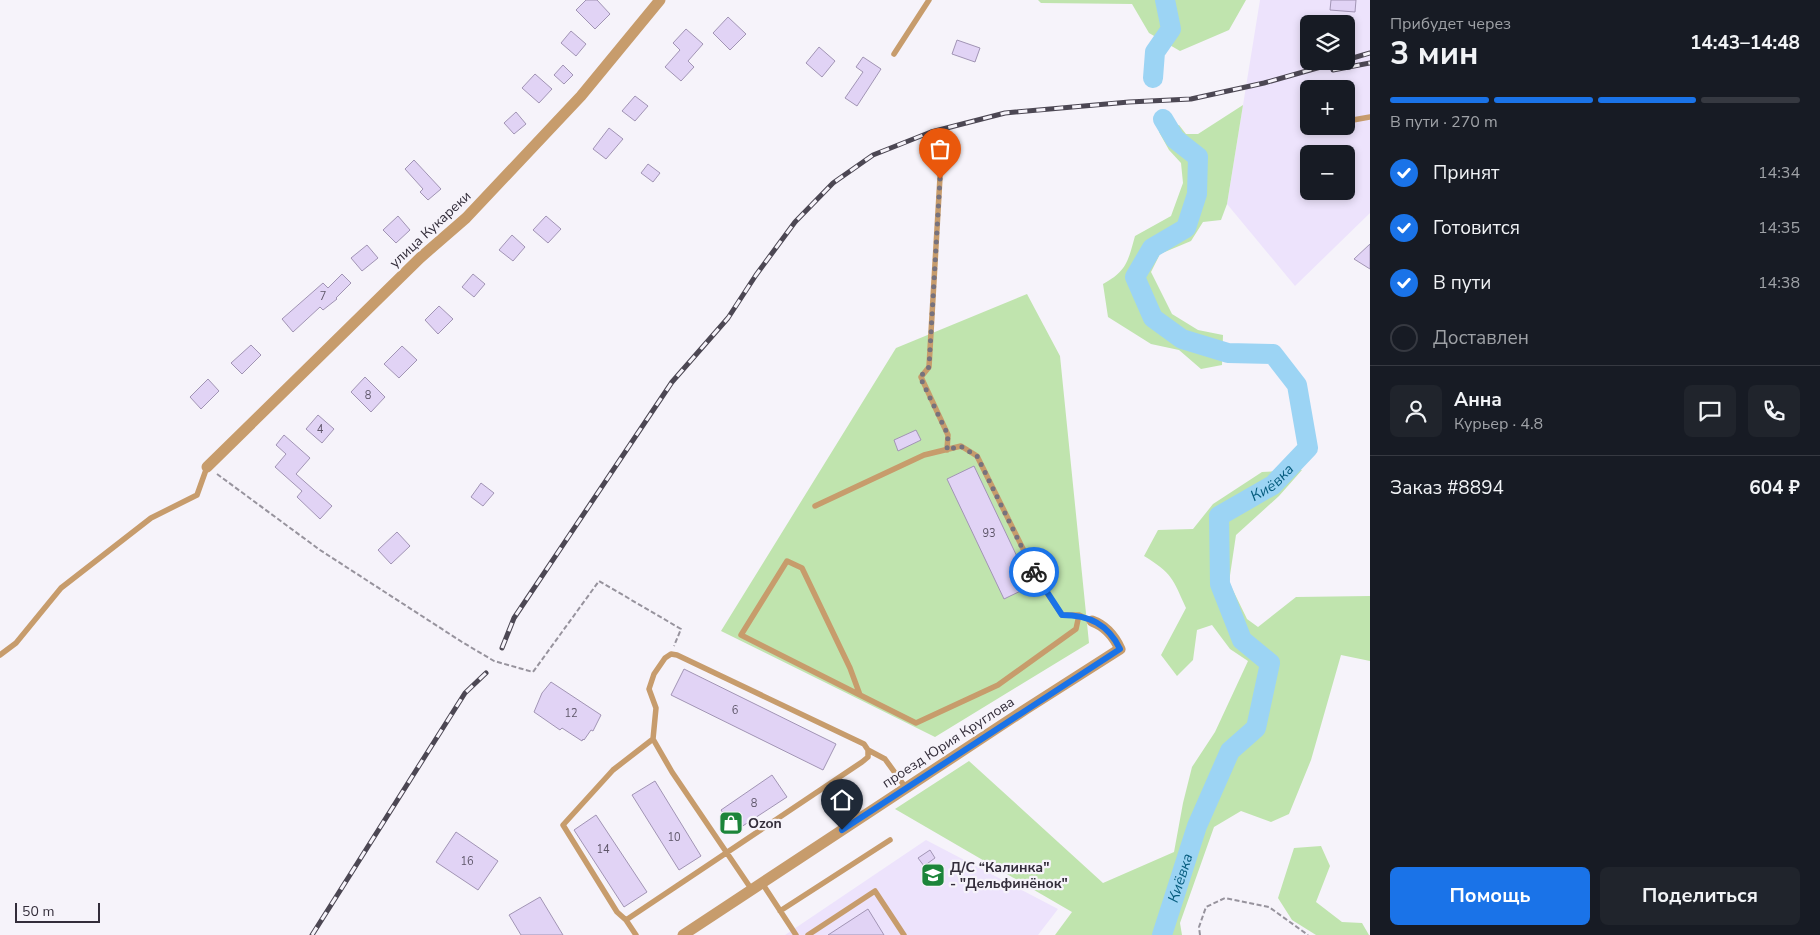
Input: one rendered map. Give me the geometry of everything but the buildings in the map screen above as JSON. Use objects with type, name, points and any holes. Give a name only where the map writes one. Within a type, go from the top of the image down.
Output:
[{"type":"street","name":"улица Кукареки","points":[[207,467],[420,258],[466,218],[581,96],[660,0]]},
{"type":"street","name":"проезд Юрия Круглова","points":[[683,935],[1120,649],[1114,636],[1100,624],[1092,621]]},
{"type":"lane","points":[[894,54],[929,0]]},
{"type":"lane","points":[[1355,120],[1370,117]]},
{"type":"lane","points":[[941,160],[929,367],[920,377],[948,435],[947,450]]},
{"type":"lane","points":[[815,506],[924,455],[960,446],[977,456],[1039,581],[1062,615],[1079,615],[1092,621]]},
{"type":"lane","points":[[0,655],[16,643],[61,588],[150,518],[197,496],[207,467]]},
{"type":"lane","points":[[860,695],[850,668],[802,568],[787,561],[741,635],[860,695],[916,723],[998,685],[1076,629],[1079,615]]},
{"type":"lane","points":[[796,935],[780,911],[726,853],[672,772],[653,739],[656,708],[649,689],[654,674],[665,658],[671,654],[677,655],[864,744],[868,750],[885,759],[906,788]]},
{"type":"lane","points":[[636,935],[626,920],[617,912],[564,825],[613,770],[653,739]]},
{"type":"lane","points":[[626,920],[862,762],[868,757],[868,750]]},
{"type":"lane","points":[[780,911],[890,840]]},
{"type":"lane","points":[[808,935],[875,891],[904,935]]},
{"type":"path","points":[[207,467],[320,550],[494,661],[533,672],[599,581],[681,629],[671,654]]},
{"type":"path","points":[[1200,935],[1199,927],[1206,907],[1225,898],[1269,907],[1308,935]]},
{"type":"shaded area","points":[[1260,0],[1370,0],[1370,213],[1295,286],[1227,204]]},
{"type":"shaded area","name":"Д/С “Калинка\" - \"Дельфинёнок\"","points":[[926,840],[1058,909],[1038,935],[785,935]]},
{"type":"green space","points":[[1038,0],[1246,0],[1229,30],[1180,51],[1149,33],[1132,4],[1041,3]]},
{"type":"green space","points":[[1243,105],[1227,204],[1221,220],[1203,222],[1191,241],[1160,254],[1151,272],[1172,314],[1198,330],[1223,335],[1222,365],[1201,369],[1179,350],[1151,344],[1108,317],[1103,284],[1122,270],[1135,236],[1171,216],[1183,183],[1181,163],[1169,150],[1159,132],[1179,125],[1186,134],[1198,134]]},
{"type":"green space","points":[[1027,294],[1060,356],[1089,643],[935,737],[721,631],[896,348]]},
{"type":"green space","points":[[1302,470],[1279,496],[1236,535],[1229,582],[1247,619],[1258,627],[1296,597],[1370,596],[1370,661],[1341,655],[1311,760],[1289,814],[1271,822],[1241,811],[1214,827],[1180,923],[1182,935],[1055,935],[1072,912],[895,809],[969,761],[1103,883],[1174,852],[1192,767],[1215,732],[1248,661],[1230,649],[1212,625],[1197,630],[1193,660],[1177,676],[1161,655],[1186,608],[1171,578],[1161,567],[1144,556],[1158,530],[1193,529],[1213,504],[1262,472]]},
{"type":"green space","points":[[1321,846],[1330,866],[1316,902],[1342,922],[1362,923],[1369,935],[1316,935],[1292,920],[1278,898],[1294,848]]},
{"type":"waterway","name":"Киёвка","points":[[1153,78],[1155,52],[1171,29],[1165,0]]},
{"type":"waterway","name":"Киёвка","points":[[1162,935],[1197,826],[1230,751],[1256,728],[1270,663],[1242,640],[1220,584],[1219,516],[1273,485],[1308,448],[1297,385],[1273,354],[1228,353],[1182,339],[1153,318],[1135,277],[1152,248],[1186,228],[1197,194],[1198,157],[1175,139],[1163,119]]},
{"type":"railway","points":[[1355,57],[1370,53]]},
{"type":"railway","points":[[1355,66],[1370,63]]},
{"type":"railway","points":[[502,648],[514,618],[672,382],[728,318],[756,275],[795,222],[833,183],[873,155],[931,132],[1005,113],[1129,102],[1191,99],[1264,83],[1310,70]]},
{"type":"railway","points":[[312,935],[465,693],[486,673]]},
{"type":"way so far","points":[[940,179],[929,367],[920,377],[948,435],[947,450],[960,446],[977,456],[1034,572]]},
{"type":"place","name":"Ozon","points":[[731,823]]},
{"type":"place","name":"Д/С “Калинка\" - \"Дельфинёнок\"","points":[[933,875]]},
{"type":"route","points":[[842,830],[1120,649],[1114,636],[1100,624],[1079,615],[1062,615],[1034,572]]}]
